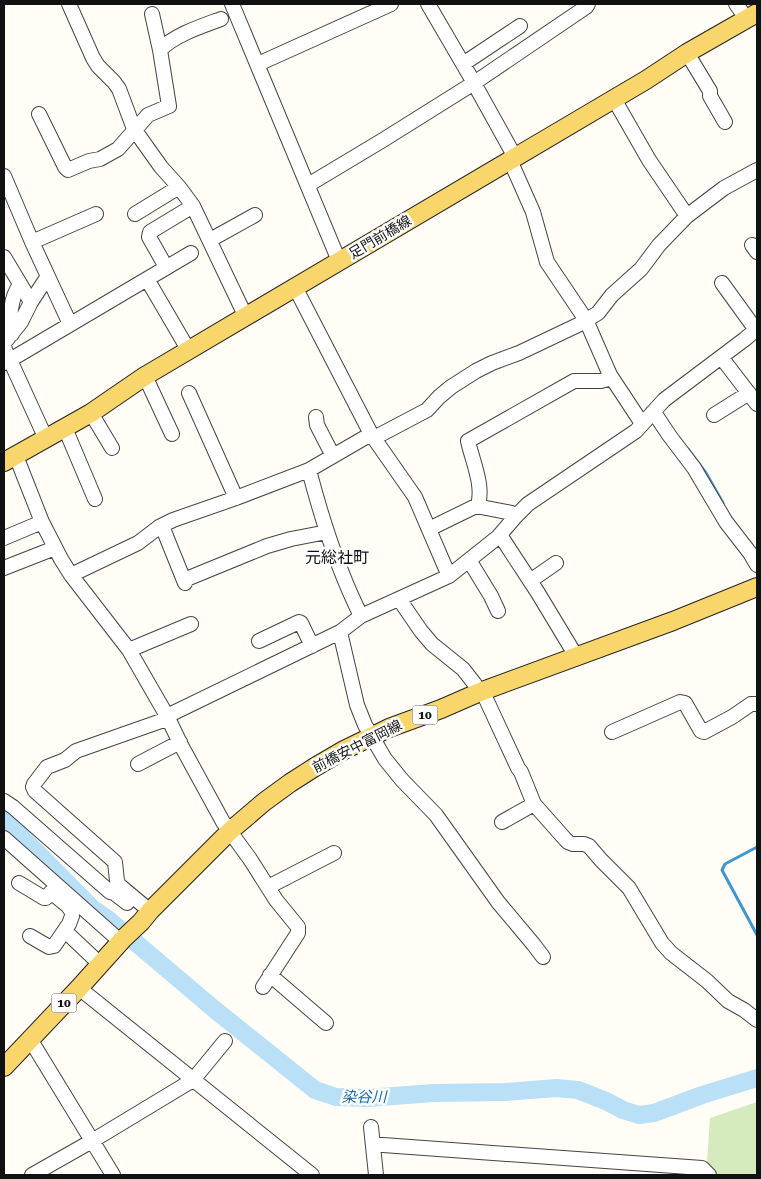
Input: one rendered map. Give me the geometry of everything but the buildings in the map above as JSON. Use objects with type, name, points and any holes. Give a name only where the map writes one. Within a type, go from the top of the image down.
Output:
[{"type":"main road","name":"足門前橋線","points":[[10,459],[91,413],[145,376],[752,16]]},
{"type":"main road","name":"前橋安中富岡線","points":[[145,917],[230,831],[264,802],[300,776],[344,750],[372,736],[482,692],[673,621],[757,587]]},
{"type":"main road","name":"10","points":[[4,1067],[145,917]]},
{"type":"street","points":[[69,4],[93,58],[119,89],[134,129],[161,167],[193,206],[247,316]]},
{"type":"street","points":[[232,4],[339,261]]},
{"type":"street","points":[[258,64],[391,4]]},
{"type":"street","points":[[428,4],[469,74],[512,159],[533,212],[547,262],[586,320],[612,378],[643,423]]},
{"type":"street","points":[[431,99],[469,74],[586,7],[588,4]]},
{"type":"street","points":[[736,4],[752,16]]},
{"type":"street","points":[[38,114],[68,170],[89,161],[100,159],[118,149],[148,114],[169,106],[152,14]]},
{"type":"street","points":[[160,50],[165,44],[221,19]]},
{"type":"street","points":[[308,184],[382,140],[469,74],[520,26]]},
{"type":"street","points":[[687,53],[710,91],[710,96],[725,122]]},
{"type":"street","points":[[614,99],[649,160],[687,216]]},
{"type":"street","points":[[71,575],[138,543],[173,520],[309,470],[372,436],[427,410],[450,387],[476,371],[520,353],[598,313],[612,295],[641,269],[659,245],[687,216],[724,188],[757,170]]},
{"type":"street","points":[[4,176],[70,324]]},
{"type":"street","points":[[135,214],[179,187]]},
{"type":"street","points":[[166,267],[148,235],[193,206]]},
{"type":"street","points":[[32,242],[96,214]]},
{"type":"street","points":[[210,240],[255,215]]},
{"type":"street","points":[[7,361],[191,253]]},
{"type":"street","points":[[4,258],[31,302]]},
{"type":"street","points":[[7,340],[21,322],[48,276]]},
{"type":"street","points":[[146,279],[189,350]]},
{"type":"street","points":[[145,917],[120,887],[117,881],[114,860],[33,788],[47,767],[65,760],[76,751],[164,720],[167,716],[340,632],[361,616],[449,576],[500,536],[516,516],[536,499],[636,431],[664,400],[757,329],[722,283]]},
{"type":"street","points":[[20,285],[17,289],[10,315],[10,328],[5,350],[7,361],[46,439]]},
{"type":"street","points":[[295,288],[372,436],[415,497],[449,576]]},
{"type":"street","points":[[714,415],[753,398],[721,357]]},
{"type":"street","points":[[145,376],[172,434]]},
{"type":"street","points":[[478,505],[478,474],[468,440],[574,381],[601,381],[612,378]]},
{"type":"street","points":[[189,392],[236,498]]},
{"type":"street","points":[[652,412],[694,468],[726,522],[757,565]]},
{"type":"street","points":[[91,413],[112,448]]},
{"type":"street","points":[[316,417],[317,425],[333,456]]},
{"type":"street","points":[[65,428],[95,499]]},
{"type":"street","points":[[10,459],[55,548],[71,575],[129,650],[167,716],[223,822],[250,859],[276,900],[298,927],[298,933],[266,981],[326,1023]]},
{"type":"street","points":[[309,470],[321,517],[352,598],[361,616]]},
{"type":"street","points":[[429,529],[478,505],[512,513],[516,516]]},
{"type":"street","points":[[4,538],[42,522]]},
{"type":"street","points":[[162,526],[184,582],[267,546],[327,532]]},
{"type":"street","points":[[500,536],[576,656]]},
{"type":"street","points":[[4,568],[55,548]]},
{"type":"street","points":[[469,560],[498,611]]},
{"type":"street","points":[[530,581],[556,563]]},
{"type":"street","points":[[399,598],[432,644],[463,669],[482,692],[521,772],[534,804],[568,842],[589,846],[630,888],[662,943],[671,953],[707,980],[728,1001],[757,1020]]},
{"type":"street","points":[[258,640],[299,622],[312,646]]},
{"type":"street","points":[[129,650],[191,624]]},
{"type":"street","points":[[340,632],[357,705],[385,759],[402,780],[436,815],[498,902],[543,957]]},
{"type":"street","points":[[612,732],[682,702],[685,703],[701,731],[704,732],[751,704],[757,704]]},
{"type":"street","points":[[138,764],[180,742]]},
{"type":"street","points":[[8,804],[110,892],[114,893],[145,917]]},
{"type":"street","points":[[502,822],[534,804]]},
{"type":"street","points":[[5,839],[122,940]]},
{"type":"street","points":[[268,887],[334,853]]},
{"type":"street","points":[[19,883],[44,898],[51,892],[68,906],[72,912],[71,920],[65,931],[52,947],[30,936]]},
{"type":"street","points":[[65,931],[100,964]]},
{"type":"street","points":[[79,988],[312,1175]]},
{"type":"street","points":[[29,1040],[113,1175]]},
{"type":"street","points":[[32,1175],[193,1080],[225,1040]]},
{"type":"street","points":[[370,1127],[376,1175]]},
{"type":"street","points":[[373,1145],[702,1173]]},
{"type":"green space","points":[[757,1102],[757,1175],[716,1175],[707,1162],[710,1118]]},
{"type":"waterway","points":[[688,449],[706,473],[723,503]]},
{"type":"waterway","name":"染谷川","points":[[4,819],[93,909],[109,920],[214,1009],[315,1090],[336,1097],[368,1098],[433,1093],[505,1092],[557,1088],[578,1090],[639,1115],[654,1113],[702,1095],[757,1078]]},
{"type":"waterway","points":[[757,847],[725,864],[722,870],[757,935]]},
{"type":"district","name":"元総社町","points":[[337,557]]}]
